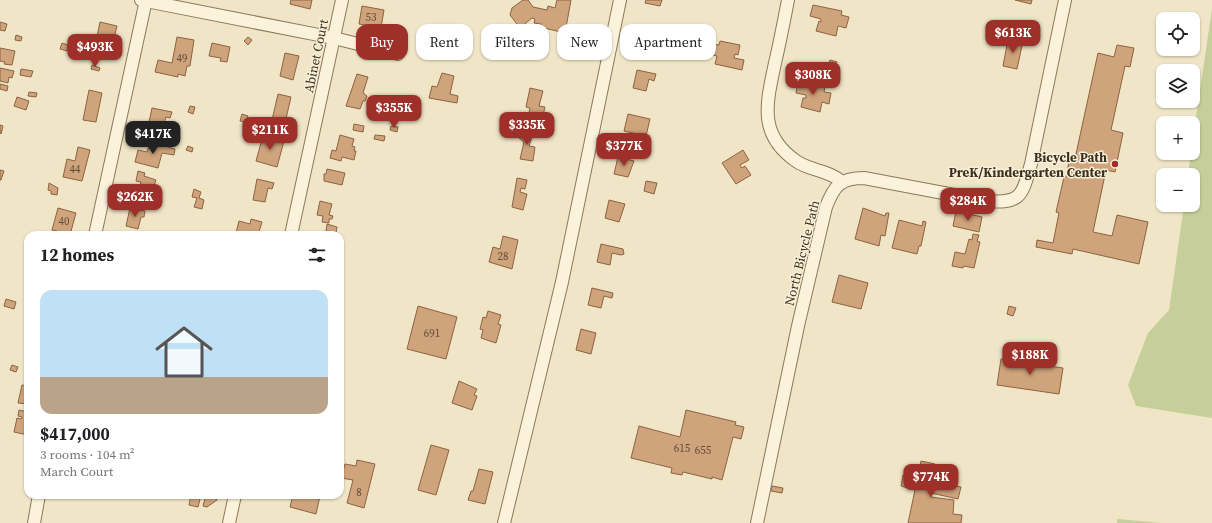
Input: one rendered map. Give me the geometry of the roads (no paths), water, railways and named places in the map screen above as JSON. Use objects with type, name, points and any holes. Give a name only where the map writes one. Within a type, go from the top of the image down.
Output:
[{"type":"street","points":[[96,231],[144,0],[356,44]]},
{"type":"street","name":"Abinet Court","points":[[292,231],[342,0]]},
{"type":"street","points":[[504,523],[562,282],[620,0]]},
{"type":"street","points":[[788,0],[766,111],[769,127],[775,141],[797,162],[814,170],[834,175],[842,182],[851,178],[864,178],[1004,203],[1016,199],[1023,190],[1031,164],[1065,0]]},
{"type":"street","name":"North Bicycle Path","points":[[757,523],[798,326],[826,207],[833,190],[842,182]]},
{"type":"street","points":[[34,523],[38,499]]},
{"type":"street","points":[[229,523],[234,499]]},
{"type":"place","name":"Bicycle Path PreK/Kindergarten Center","points":[[1115,164]]}]
